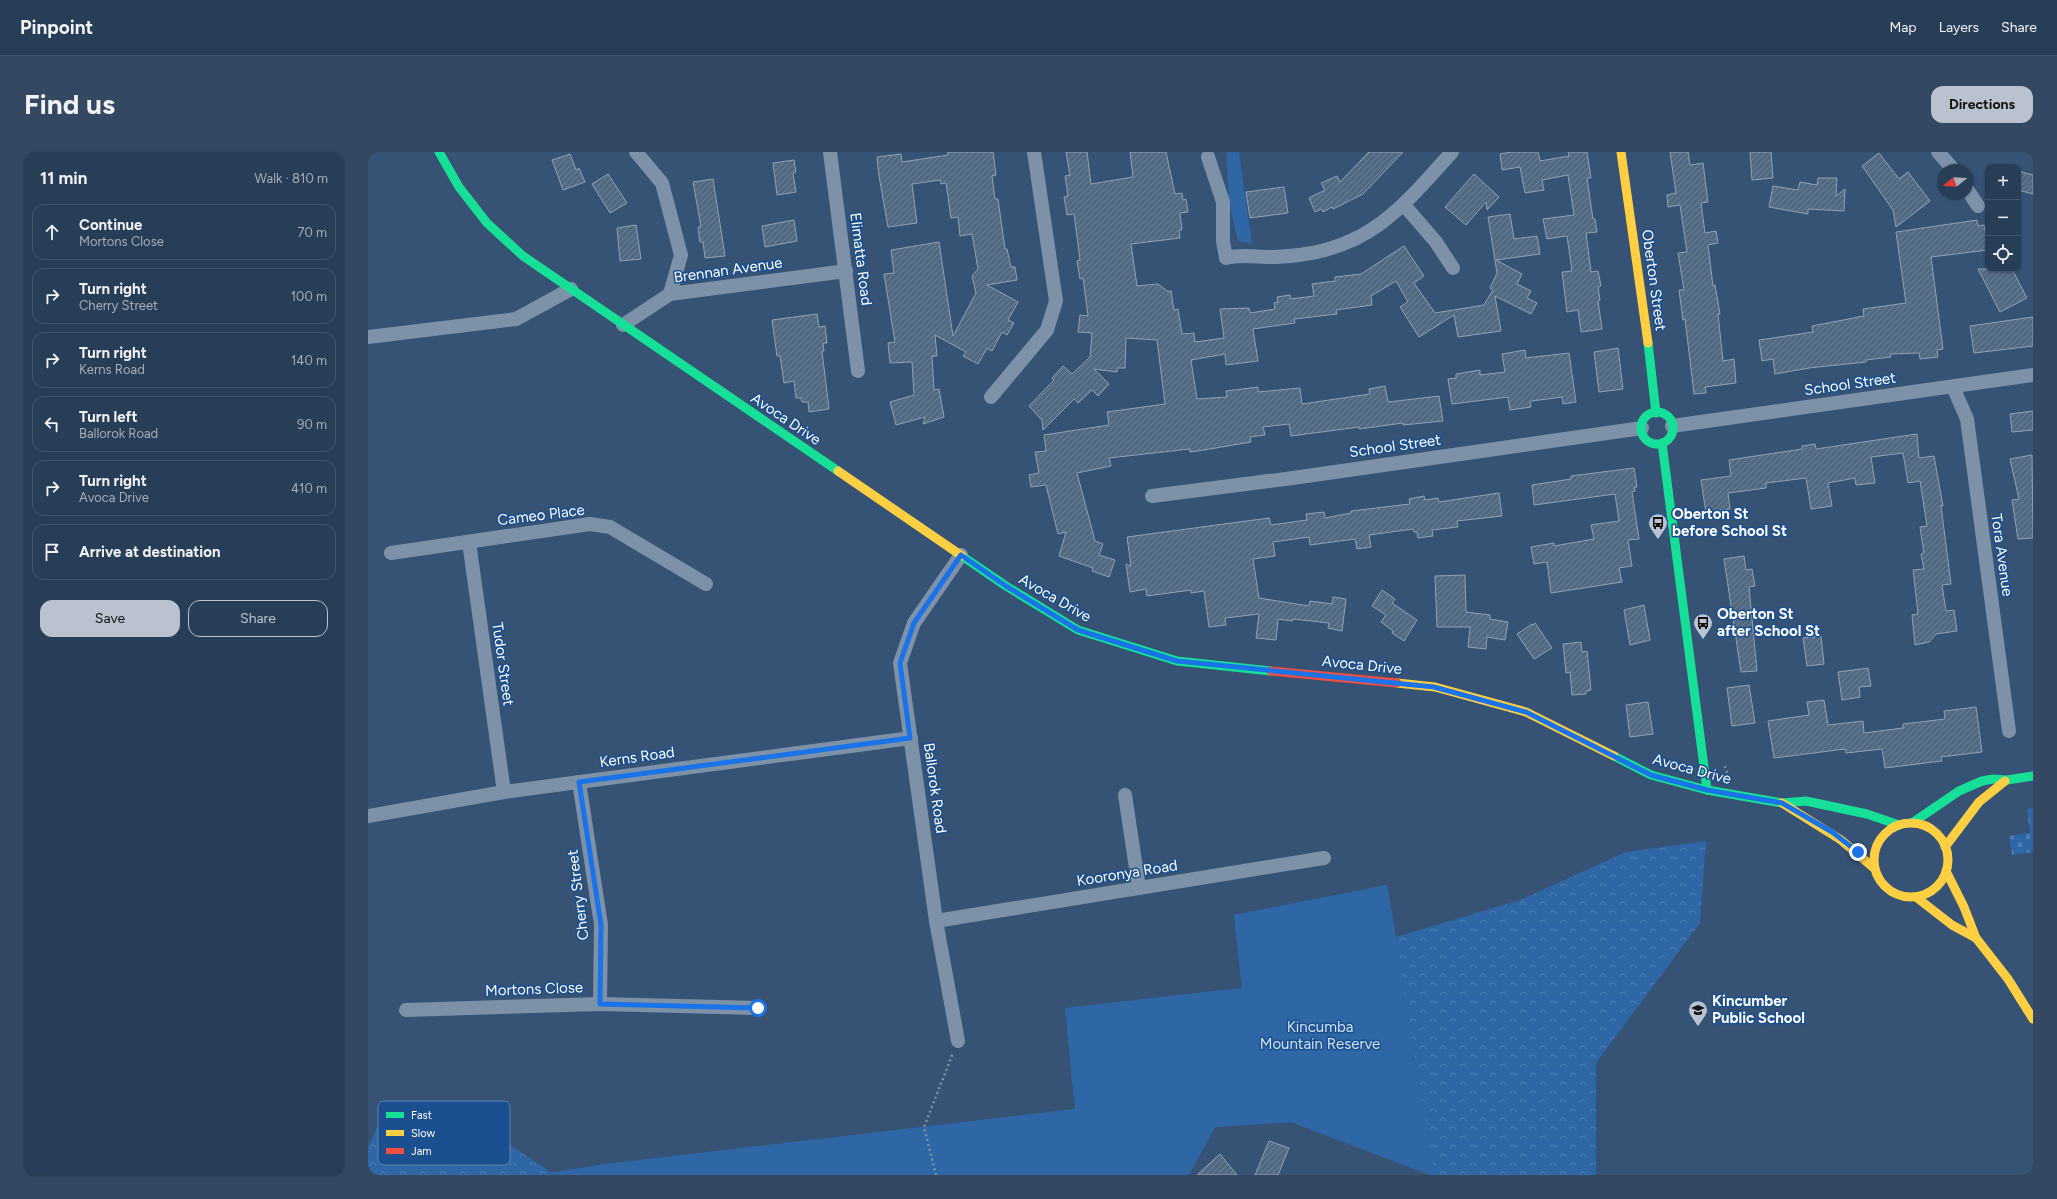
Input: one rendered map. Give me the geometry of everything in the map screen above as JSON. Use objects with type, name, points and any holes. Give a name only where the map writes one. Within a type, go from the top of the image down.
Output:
[{"type":"main road","name":"Avoca Drive","points":[[439,152],[459,187],[487,223],[524,256],[1006,586],[1078,630],[1177,661],[1434,687],[1526,712],[1651,775],[1707,790],[1782,803],[1806,801],[1867,814],[1899,825]]},
{"type":"main road","name":"Oberton Street","points":[[1621,152],[1647,332],[1656,413]]},
{"type":"main road","points":[[1656,413],[1667,416],[1672,426],[1671,436],[1662,443],[1655,444],[1648,441],[1643,435],[1642,428],[1646,417],[1656,413]]},
{"type":"main road","points":[[1662,443],[1707,790]]},
{"type":"main road","points":[[1912,823],[1959,791],[1993,778],[2007,780],[2033,776]]},
{"type":"main road","points":[[1945,847],[1975,804],[1989,791],[2007,780]]},
{"type":"main road","name":"Avoca Drive","points":[[1782,803],[1832,832],[1858,852],[1874,868]]},
{"type":"main road","points":[[1912,823],[1922,825],[1932,830],[1940,837],[1948,855],[1946,871],[1935,888],[1916,897],[1905,897],[1894,894],[1885,888],[1878,879],[1874,868],[1873,857],[1876,846],[1881,837],[1889,829],[1899,825],[1912,823]]},
{"type":"main road","points":[[1946,871],[1964,907],[1976,938],[2008,979],[2033,1019]]},
{"type":"main road","points":[[1916,897],[1952,925],[1976,938]]},
{"type":"street","points":[[636,152],[662,183],[681,255],[670,294]]},
{"type":"street","name":"Elimatta Road","points":[[830,152],[858,371]]},
{"type":"street","points":[[991,397],[1047,330],[1056,301],[1034,152]]},
{"type":"street","points":[[1208,157],[1223,202],[1223,241],[1226,258],[1246,255],[1273,257],[1326,250],[1350,242],[1373,230],[1404,205],[1452,152]]},
{"type":"street","points":[[1938,152],[1949,164]]},
{"type":"street","points":[[1973,198],[1978,206]]},
{"type":"street","points":[[1404,205],[1436,242],[1453,268]]},
{"type":"street","name":"Brennan Avenue","points":[[623,325],[670,294],[846,271]]},
{"type":"street","points":[[368,337],[516,319],[571,289]]},
{"type":"street","name":"School Street","points":[[1672,426],[2033,375]]},
{"type":"street","name":"Tora Avenue","points":[[1954,387],[1967,419],[2009,731]]},
{"type":"street","name":"School Street","points":[[1152,496],[1293,478],[1642,428]]},
{"type":"street","name":"Cameo Place","points":[[390,553],[590,524],[610,527],[706,584]]},
{"type":"street","name":"Tudor Street","points":[[469,542],[504,792]]},
{"type":"street","name":"Ballorok Road","points":[[958,1041],[936,921],[900,663],[914,623],[961,555]]},
{"type":"street","name":"Kerns Road","points":[[368,816],[504,792],[910,738]]},
{"type":"street","name":"Cherry Street","points":[[579,782],[601,925],[600,1004]]},
{"type":"street","points":[[1125,795],[1139,888]]},
{"type":"street","name":"Kooronya Road","points":[[936,921],[1324,858]]},
{"type":"street","name":"Mortons Close","points":[[406,1010],[600,1004],[758,1008]]},
{"type":"path","points":[[1725,766],[1728,776],[1734,777]]},
{"type":"path","points":[[936,1175],[924,1127],[958,1041]]},
{"type":"green space","points":[[1227,152],[1239,152],[1252,244],[1238,241],[1229,196]]},
{"type":"green space","points":[[2033,808],[2033,852],[2012,855],[2009,836],[2030,833],[2027,809]]},
{"type":"green space","points":[[1706,841],[1700,923],[1596,1063],[1596,1175],[1430,1175],[1291,1122],[1215,1127],[1189,1175],[368,1175],[368,1147],[378,1125],[378,1165],[510,1165],[510,1145],[552,1173],[606,1164],[1075,1109],[1065,1008],[1242,988],[1234,915],[1387,885],[1396,937],[1520,900],[1626,852]]},
{"type":"green space","name":"Kincumba Mountain Reserve","points":[[1387,885],[1434,1175],[1430,1175],[1291,1122],[1215,1127],[1189,1175],[537,1175],[606,1164],[1075,1109],[1065,1008],[1242,988],[1234,915]]},
{"type":"building","points":[[948,152],[993,152],[996,175],[992,176],[995,199],[998,199],[1005,249],[1007,249],[1011,267],[1015,267],[1017,280],[987,285],[1018,302],[1008,320],[1014,323],[1007,335],[1002,332],[992,351],[987,348],[978,364],[963,356],[966,352],[935,335],[937,356],[932,356],[934,390],[939,389],[944,417],[923,424],[925,417],[896,425],[890,402],[914,395],[912,362],[890,363],[888,343],[895,342],[884,274],[894,273],[891,250],[939,242],[953,336],[976,293],[972,276],[978,269],[972,234],[960,236],[958,217],[951,218],[946,183],[941,184],[940,180],[912,184],[917,223],[888,227],[877,157],[901,154],[902,162],[948,155]]},
{"type":"building","points":[[1066,152],[1087,152],[1091,184],[1133,177],[1130,152],[1166,152],[1175,194],[1182,193],[1183,200],[1186,199],[1188,212],[1180,213],[1182,230],[1179,231],[1180,238],[1131,244],[1137,286],[1158,284],[1167,291],[1171,291],[1174,310],[1178,309],[1182,334],[1194,333],[1195,342],[1224,338],[1220,309],[1249,308],[1250,313],[1275,309],[1274,303],[1278,302],[1277,297],[1290,295],[1291,299],[1314,296],[1312,284],[1335,281],[1335,277],[1361,274],[1404,246],[1424,276],[1414,283],[1435,313],[1484,305],[1493,290],[1490,288],[1497,273],[1488,217],[1510,214],[1514,239],[1537,236],[1540,254],[1496,260],[1522,274],[1517,284],[1531,291],[1527,298],[1537,303],[1531,314],[1495,296],[1501,331],[1458,337],[1454,315],[1419,337],[1400,307],[1408,302],[1396,281],[1371,296],[1372,305],[1336,310],[1337,314],[1294,319],[1295,323],[1253,329],[1258,361],[1226,365],[1225,354],[1191,360],[1197,399],[1227,397],[1226,391],[1258,387],[1258,392],[1300,388],[1302,404],[1370,394],[1369,389],[1385,386],[1388,402],[1439,396],[1443,421],[1403,425],[1403,423],[1359,429],[1359,427],[1291,436],[1289,424],[1263,427],[1265,435],[1250,437],[1251,442],[1190,452],[1190,449],[1109,458],[1111,466],[1077,473],[1095,541],[1103,544],[1099,555],[1115,560],[1109,577],[1092,571],[1093,568],[1059,556],[1066,532],[1058,534],[1046,485],[1031,487],[1029,475],[1039,473],[1035,452],[1046,451],[1044,435],[1109,425],[1107,412],[1165,404],[1157,340],[1126,338],[1125,368],[1117,368],[1117,372],[1094,369],[1109,384],[1098,396],[1092,390],[1078,403],[1074,399],[1043,430],[1042,420],[1029,406],[1054,380],[1052,378],[1063,366],[1072,374],[1090,357],[1092,333],[1078,332],[1080,315],[1088,316],[1083,278],[1080,279],[1077,261],[1080,260],[1074,214],[1067,215],[1064,197],[1068,196],[1065,176],[1070,175]]},
{"type":"building","points":[[1369,152],[1403,152],[1363,194],[1333,209],[1332,207],[1323,212],[1322,209],[1315,212],[1309,198],[1325,190],[1321,183],[1337,176],[1340,182]]},
{"type":"building","points":[[1512,152],[1538,152],[1540,161],[1569,156],[1568,152],[1587,152],[1591,178],[1587,178],[1593,219],[1595,219],[1597,232],[1586,233],[1591,272],[1598,271],[1601,286],[1598,287],[1600,300],[1598,301],[1602,329],[1581,332],[1578,310],[1567,312],[1562,272],[1572,271],[1567,236],[1547,239],[1543,219],[1574,215],[1568,175],[1542,180],[1544,190],[1525,193],[1520,167],[1502,170],[1500,154]]},
{"type":"building","points":[[1670,152],[1688,152],[1690,165],[1703,163],[1708,202],[1701,203],[1705,233],[1716,231],[1718,243],[1708,245],[1713,286],[1715,285],[1720,314],[1718,314],[1723,361],[1734,359],[1736,383],[1705,387],[1706,393],[1694,394],[1685,319],[1683,320],[1679,290],[1684,290],[1678,253],[1687,252],[1680,205],[1668,207],[1667,195],[1676,193]]},
{"type":"building","points":[[1750,152],[1771,152],[1773,178],[1752,180]]},
{"type":"building","points":[[1879,153],[1899,179],[1908,172],[1930,201],[1896,227],[1893,210],[1862,166]]},
{"type":"building","points":[[570,154],[576,170],[579,168],[585,182],[563,190],[552,160]]},
{"type":"building","points":[[794,160],[796,172],[793,173],[796,192],[777,195],[773,163]]},
{"type":"building","points":[[2021,172],[2033,175],[2033,194],[2021,191]]},
{"type":"building","points":[[608,174],[627,203],[610,213],[592,184]]},
{"type":"building","points":[[1474,174],[1499,197],[1487,210],[1486,202],[1466,225],[1445,207]]},
{"type":"building","points":[[1818,178],[1837,178],[1836,196],[1845,189],[1844,211],[1808,209],[1808,214],[1769,207],[1773,186],[1798,190],[1800,182],[1817,185]]},
{"type":"building","points":[[713,179],[725,256],[705,258],[703,242],[700,242],[698,227],[701,227],[693,182]]},
{"type":"building","points":[[1284,187],[1288,213],[1250,218],[1246,192]]},
{"type":"building","points":[[794,220],[797,241],[765,247],[762,226]]},
{"type":"building","points":[[1977,220],[1978,226],[1984,225],[1985,250],[1931,257],[1943,349],[1937,350],[1938,357],[1920,359],[1919,353],[1890,354],[1891,357],[1866,360],[1866,362],[1809,368],[1775,374],[1773,359],[1762,361],[1759,340],[1813,332],[1812,326],[1864,316],[1863,309],[1906,303],[1896,232]]},
{"type":"building","points":[[636,225],[641,259],[620,261],[617,228]]},
{"type":"building","points":[[1978,269],[1985,269],[1985,272],[2014,272],[2027,298],[2000,312]]},
{"type":"building","points":[[817,314],[819,327],[825,326],[827,343],[823,343],[824,351],[822,351],[829,409],[809,412],[808,402],[802,402],[801,398],[796,398],[794,381],[784,383],[780,356],[777,356],[772,320]]},
{"type":"building","points":[[2033,317],[2033,346],[1974,353],[1970,326]]},
{"type":"building","points":[[1618,348],[1623,389],[1599,392],[1594,352]]},
{"type":"building","points":[[1525,350],[1526,358],[1569,353],[1576,402],[1563,404],[1562,397],[1532,401],[1530,402],[1531,407],[1510,410],[1508,397],[1452,404],[1448,379],[1456,378],[1456,374],[1480,370],[1480,375],[1505,372],[1502,354]]},
{"type":"building","points":[[2033,411],[2033,430],[2012,432],[2010,414]]},
{"type":"building","points":[[1917,434],[1919,458],[1934,456],[1943,506],[1941,506],[1951,584],[1942,585],[1946,611],[1954,610],[1957,631],[1936,634],[1929,642],[1915,645],[1912,615],[1918,614],[1913,570],[1924,569],[1921,554],[1924,553],[1920,527],[1927,526],[1920,481],[1908,483],[1903,453],[1871,457],[1875,483],[1856,485],[1855,478],[1828,483],[1832,506],[1811,509],[1806,478],[1766,483],[1766,488],[1728,493],[1730,509],[1706,513],[1701,480],[1731,476],[1729,460],[1802,449],[1802,446],[1815,444],[1816,449]]},
{"type":"building","points":[[2032,455],[2033,538],[2018,539],[2012,500],[2019,499],[2010,459]]},
{"type":"building","points":[[1634,468],[1637,487],[1634,487],[1635,491],[1632,492],[1639,539],[1628,540],[1632,566],[1619,568],[1622,582],[1551,593],[1547,562],[1534,564],[1531,547],[1554,543],[1554,546],[1594,539],[1591,525],[1619,521],[1615,494],[1534,505],[1532,485],[1571,479],[1571,476]]},
{"type":"building","points":[[1499,493],[1502,516],[1457,521],[1458,527],[1432,530],[1433,536],[1418,538],[1417,532],[1414,532],[1413,529],[1369,535],[1371,547],[1357,549],[1355,539],[1310,545],[1309,537],[1273,542],[1275,556],[1253,559],[1259,598],[1309,606],[1310,601],[1332,604],[1333,597],[1346,599],[1342,631],[1328,628],[1329,623],[1278,619],[1276,640],[1256,638],[1259,614],[1225,618],[1226,625],[1209,627],[1204,591],[1191,593],[1191,590],[1147,596],[1146,589],[1130,592],[1126,564],[1131,566],[1127,537],[1269,518],[1271,525],[1307,520],[1306,514],[1324,512],[1325,518],[1351,513],[1351,511],[1410,504],[1409,499],[1424,496],[1425,500],[1438,498],[1439,502]]},
{"type":"building","points":[[1744,556],[1746,570],[1752,569],[1755,586],[1749,587],[1757,671],[1741,672],[1724,559]]},
{"type":"building","points":[[1465,575],[1466,612],[1490,615],[1490,619],[1508,622],[1505,640],[1487,637],[1486,649],[1468,647],[1470,627],[1437,627],[1435,576]]},
{"type":"building","points":[[1382,590],[1395,599],[1392,603],[1417,620],[1404,641],[1392,633],[1393,631],[1381,622],[1386,615],[1372,606]]},
{"type":"building","points":[[1644,605],[1650,640],[1630,645],[1624,610]]},
{"type":"building","points":[[1535,623],[1552,648],[1534,659],[1517,634]]},
{"type":"building","points":[[1821,636],[1824,664],[1807,666],[1803,638]]},
{"type":"building","points":[[1581,642],[1582,652],[1587,651],[1591,690],[1586,691],[1586,694],[1572,695],[1570,672],[1566,673],[1563,644]]},
{"type":"building","points":[[1868,668],[1871,686],[1859,687],[1860,697],[1842,700],[1838,672]]},
{"type":"building","points":[[1749,685],[1755,723],[1732,726],[1727,688]]},
{"type":"building","points":[[1824,700],[1828,725],[1863,721],[1864,733],[1903,728],[1903,724],[1945,719],[1944,711],[1976,707],[1982,752],[1941,757],[1942,761],[1885,768],[1882,749],[1846,753],[1845,749],[1774,758],[1768,721],[1809,715],[1807,702]]},
{"type":"building","points":[[1648,702],[1653,734],[1630,737],[1626,705]]},
{"type":"building","points":[[1269,1141],[1289,1148],[1278,1175],[1255,1175]]},
{"type":"building","points":[[1220,1154],[1237,1175],[1197,1175]]},
{"type":"traffic: fast","points":[[439,152],[459,187],[487,223],[523,256],[838,471]]},
{"type":"traffic: fast","points":[[1648,343],[1656,413]]},
{"type":"traffic: fast","points":[[1657,412],[1668,417],[1673,428],[1668,439],[1657,444],[1646,439],[1641,428],[1646,417],[1657,412]]},
{"type":"traffic: fast","points":[[1662,443],[1707,790]]},
{"type":"traffic: fast","points":[[962,556],[1006,586],[1078,630],[1177,661],[1271,671]]},
{"type":"traffic: fast","points":[[1614,756],[1651,775],[1707,790],[1782,803],[1806,801],[1867,814],[1899,825]]},
{"type":"traffic: fast","points":[[1912,823],[1959,791],[1982,781],[1993,779],[2007,780],[2033,776]]},
{"type":"traffic: slow","points":[[1621,152],[1648,343]]},
{"type":"traffic: slow","points":[[838,471],[962,556]]},
{"type":"traffic: slow","points":[[1397,683],[1435,687],[1526,712],[1614,756]]},
{"type":"traffic: slow","points":[[1945,847],[1979,802],[2005,781]]},
{"type":"traffic: slow","points":[[1782,803],[1841,840],[1874,868]]},
{"type":"traffic: slow","points":[[1911,823],[1932,829],[1942,839],[1948,860],[1942,881],[1932,891],[1911,897],[1890,891],[1880,881],[1874,860],[1880,839],[1890,829],[1911,823]]},
{"type":"traffic: slow","points":[[1946,871],[1964,907],[1976,938],[2008,979],[2033,1019]]},
{"type":"traffic: slow","points":[[1916,897],[1952,925],[1976,938]]},
{"type":"traffic: jam","points":[[1271,671],[1397,683]]},
{"type":"place","name":"Oberton St before School St","points":[[1658,540]]},
{"type":"place","name":"Oberton St after School St","points":[[1703,640]]},
{"type":"place","name":"Kincumber Public School","points":[[1698,1027]]},
{"type":"route","points":[[758,1008],[600,1004],[601,925],[579,782],[910,738],[900,663],[914,623],[961,555],[1006,586],[1078,630],[1177,661],[1330,675],[1434,687],[1526,712],[1651,775],[1707,790],[1782,803],[1832,832],[1858,852]]}]
